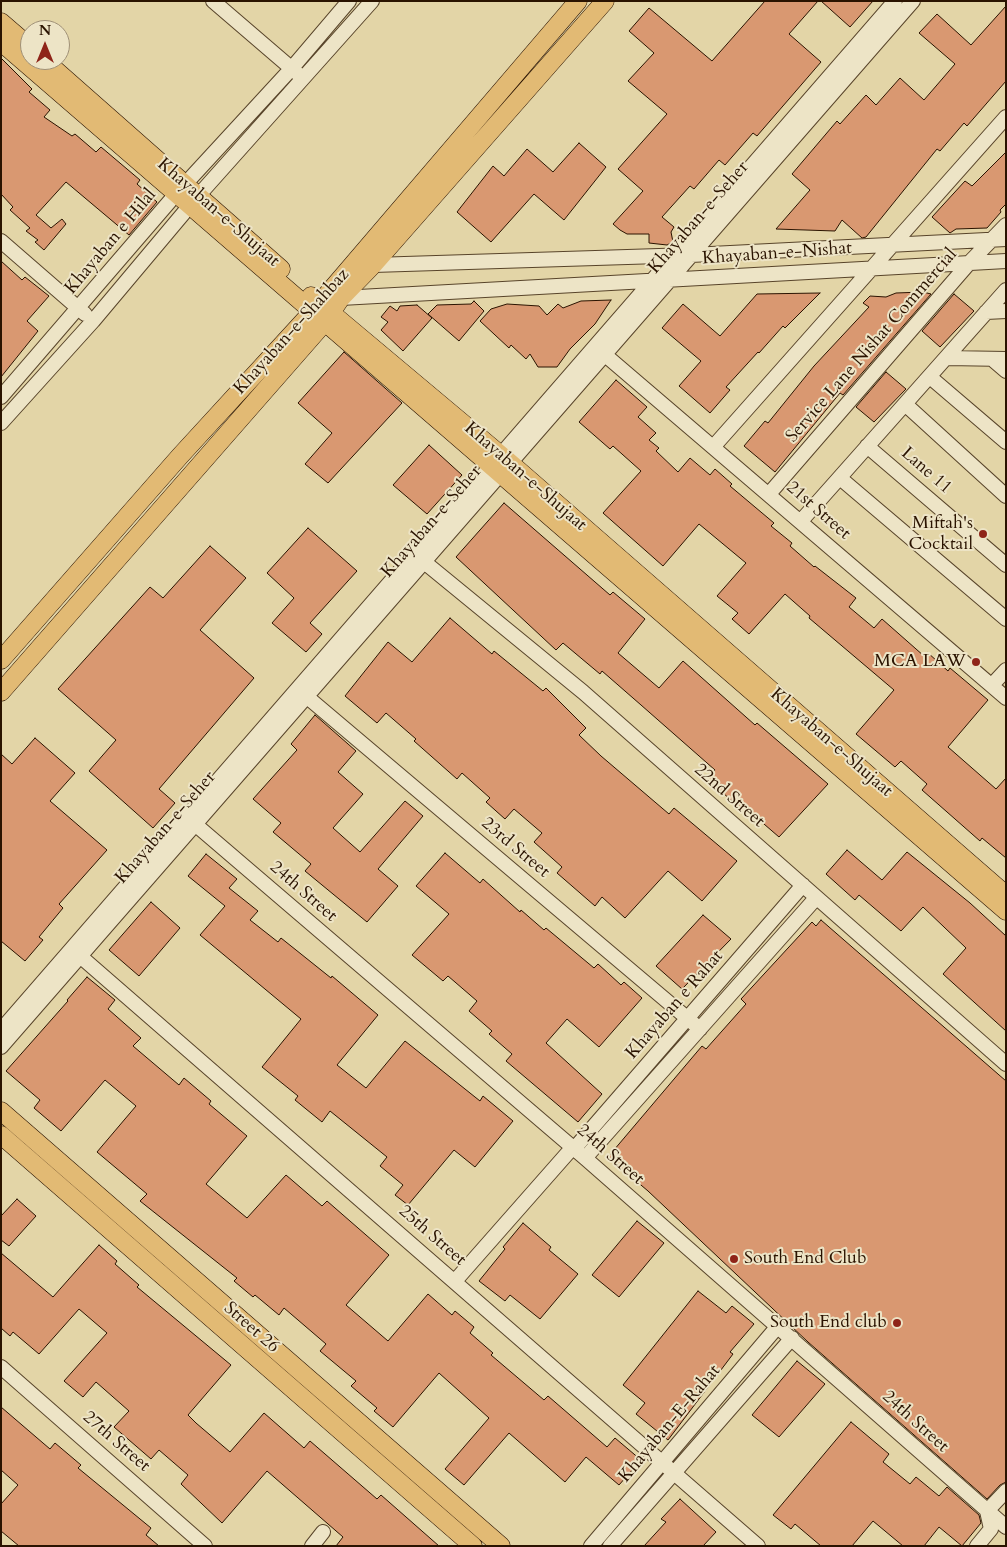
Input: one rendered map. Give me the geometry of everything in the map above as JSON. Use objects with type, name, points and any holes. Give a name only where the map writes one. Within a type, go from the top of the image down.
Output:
[{"type":"main road","name":"Khayaban-e-Shahbaz","points":[[1,692],[325,310],[578,1]]},
{"type":"main road","name":"Khayaban-e-Shahbaz","points":[[1,660],[325,310],[373,266],[604,1]]},
{"type":"main road","points":[[1,22],[20,38]]},
{"type":"main road","name":"Khayaban-e-Shujaat","points":[[1,42],[325,310],[1006,911]]},
{"type":"main road","name":"Khayaban-e-Shujaat","points":[[55,70],[180,189]]},
{"type":"main road","name":"Khayaban-e-Shujaat","points":[[501,464],[1006,895]]},
{"type":"main road","name":"Street 26","points":[[1,1111],[501,1546]]},
{"type":"main road","name":"Street 26","points":[[1,1135],[473,1546]]},
{"type":"street","points":[[213,1],[305,79]]},
{"type":"street","name":"Khayaban e Hilal","points":[[1,397],[79,309],[180,189],[292,68],[350,1]]},
{"type":"street","points":[[1,423],[93,321],[194,201],[305,79],[372,1]]},
{"type":"street","name":"Khayaban-e-Seher","points":[[1,1030],[306,696],[423,561],[652,281],[893,6],[913,1]]},
{"type":"street","name":"Khayaban-e-Seher","points":[[1,1047],[80,956],[191,820],[501,464],[604,354],[691,255],[893,6]]},
{"type":"street","points":[[714,446],[1006,117]]},
{"type":"street","name":"Service Lane Nishat Commercial","points":[[769,494],[970,262],[999,240],[1006,224]]},
{"type":"street","name":"Khayaban-e-Nishat","points":[[373,266],[675,254],[691,255],[999,240]]},
{"type":"street","points":[[1,241],[93,321]]},
{"type":"street","name":"Khayaban-e-Nishat","points":[[325,310],[670,279],[873,266],[1006,261]]},
{"type":"street","points":[[801,521],[1006,290]]},
{"type":"street","points":[[986,312],[1006,311]]},
{"type":"street","name":"21st Street","points":[[604,354],[714,446],[1006,698]]},
{"type":"street","points":[[947,358],[999,359],[1006,371]]},
{"type":"street","points":[[930,377],[1006,442]]},
{"type":"street","points":[[905,404],[1006,496]]},
{"type":"street","name":"Lane 11","points":[[867,446],[1006,565]]},
{"type":"street","points":[[840,478],[1006,619]]},
{"type":"street","name":"22nd Street","points":[[423,561],[583,692],[1006,1064]]},
{"type":"street","points":[[992,685],[1006,670]]},
{"type":"street","name":"23rd Street","points":[[306,696],[700,1029]]},
{"type":"street","name":"24th Street","points":[[191,820],[574,1148],[987,1511]]},
{"type":"street","name":"Khayaban e Rahat","points":[[455,1281],[574,1148],[803,885]]},
{"type":"street","name":"Khayaban e Rahat","points":[[585,1158],[816,898]]},
{"type":"street","name":"25th Street","points":[[80,956],[758,1546]]},
{"type":"street","name":"Khayaban-E-Rahat","points":[[591,1546],[778,1326]]},
{"type":"street","name":"Khayaban-E-Rahat","points":[[610,1546],[675,1474],[792,1338]]},
{"type":"street","name":"27th Street","points":[[1,1367],[205,1546]]},
{"type":"street","points":[[977,1546],[1001,1526],[987,1511],[1006,1491]]},
{"type":"street","points":[[312,1546],[323,1532]]},
{"type":"building","points":[[765,1],[818,1],[789,34],[821,62],[757,136],[753,133],[725,165],[719,160],[694,189],[690,186],[662,217],[674,227],[671,232],[673,242],[667,245],[649,243],[649,234],[627,234],[620,230],[613,224],[643,191],[618,169],[667,114],[628,81],[654,53],[629,31],[649,8],[712,61]]},
{"type":"building","points":[[821,1],[873,1],[850,27]]},
{"type":"building","points":[[1006,6],[1006,81],[967,126],[964,123],[940,151],[937,149],[866,237],[862,238],[842,220],[835,231],[776,229],[810,190],[792,174],[837,121],[840,124],[866,95],[876,105],[900,78],[924,100],[955,64],[919,33],[937,14],[971,45]]},
{"type":"building","points":[[1,58],[32,89],[29,92],[50,110],[44,117],[72,136],[75,134],[96,152],[101,147],[140,180],[137,184],[157,202],[129,235],[66,182],[36,215],[51,228],[62,219],[66,224],[44,250],[35,242],[38,240],[26,231],[30,228],[10,210],[13,207],[1,194]]},
{"type":"building","points":[[579,143],[606,167],[564,220],[534,194],[491,242],[457,212],[493,166],[504,176],[527,149],[553,172]]},
{"type":"building","points":[[1006,152],[1006,204],[987,228],[956,229],[950,233],[932,217],[965,181],[972,186]]},
{"type":"building","points":[[1,261],[22,280],[25,277],[49,296],[27,321],[38,331],[1,377]]},
{"type":"building","points":[[923,292],[931,294],[843,395],[840,393],[775,472],[744,446],[765,421],[768,423],[814,366],[869,307],[863,303],[870,296],[886,297],[896,293]]},
{"type":"building","points":[[820,293],[785,328],[783,326],[758,352],[726,387],[730,390],[710,413],[679,386],[701,361],[662,328],[683,304],[720,336],[757,294]]},
{"type":"building","points":[[954,294],[974,311],[940,347],[922,331]]},
{"type":"building","points":[[611,300],[595,324],[570,349],[557,367],[538,367],[530,354],[526,359],[511,345],[509,348],[480,321],[491,309],[507,304],[539,306],[547,315],[558,304],[563,308],[581,301]]},
{"type":"building","points":[[474,301],[484,311],[459,341],[428,314],[437,305],[471,304]]},
{"type":"building","points":[[417,305],[432,318],[403,351],[381,330],[388,322],[381,317],[390,306],[397,311],[400,306]]},
{"type":"building","points":[[344,352],[402,403],[328,483],[305,464],[332,433],[298,403]]},
{"type":"building","points":[[886,372],[906,389],[874,422],[856,407]]},
{"type":"building","points":[[616,380],[647,407],[638,417],[656,433],[649,440],[659,448],[656,451],[678,472],[690,458],[710,475],[715,469],[732,484],[730,486],[774,523],[771,526],[792,543],[790,546],[814,567],[856,598],[849,607],[874,628],[882,619],[924,656],[927,652],[948,671],[950,668],[988,700],[948,747],[996,789],[1006,778],[1006,858],[982,838],[980,841],[922,790],[927,784],[901,761],[895,767],[856,734],[894,690],[809,618],[810,616],[785,594],[749,634],[732,619],[738,613],[717,596],[746,563],[699,524],[663,566],[603,513],[641,471],[613,446],[610,449],[579,422]]},
{"type":"building","points":[[429,445],[462,475],[427,514],[393,485]]},
{"type":"building","points":[[504,503],[610,595],[613,592],[645,619],[618,653],[659,688],[683,661],[755,725],[757,723],[828,784],[779,837],[742,805],[739,807],[707,779],[715,770],[602,671],[600,674],[563,643],[556,650],[456,557]]},
{"type":"building","points":[[308,528],[357,571],[310,623],[322,634],[306,652],[272,623],[294,598],[267,573]]},
{"type":"building","points":[[210,546],[246,578],[200,630],[254,678],[159,789],[175,803],[153,828],[89,771],[116,740],[58,689],[150,587],[163,598]]},
{"type":"building","points":[[450,618],[492,654],[494,651],[543,691],[546,688],[586,728],[579,735],[601,756],[669,814],[674,808],[737,861],[702,901],[668,871],[625,918],[602,897],[595,906],[557,873],[562,867],[534,842],[542,833],[514,809],[505,819],[486,802],[490,798],[462,773],[457,779],[386,713],[377,723],[345,696],[388,642],[412,662]]},
{"type":"building","points":[[315,715],[356,751],[338,772],[363,794],[333,828],[360,852],[405,801],[423,816],[378,869],[398,886],[367,922],[305,871],[311,864],[273,832],[281,823],[253,799],[297,750],[291,744]]},
{"type":"building","points":[[35,738],[75,773],[50,801],[107,850],[59,904],[63,908],[39,937],[43,940],[25,961],[1,941],[1,754],[12,764]]},
{"type":"building","points":[[847,850],[882,880],[907,852],[970,903],[1006,936],[1006,1031],[943,974],[966,948],[923,907],[901,931],[859,895],[855,900],[826,874]]},
{"type":"building","points":[[445,853],[480,883],[483,879],[520,912],[521,910],[544,930],[546,928],[594,968],[598,964],[621,985],[624,982],[642,998],[599,1047],[567,1019],[546,1043],[602,1094],[578,1122],[506,1061],[512,1054],[489,1034],[492,1031],[469,1011],[477,1001],[448,976],[443,981],[412,955],[449,914],[416,886]]},
{"type":"building","points":[[206,854],[237,879],[229,888],[258,911],[250,920],[278,942],[281,938],[331,978],[332,976],[378,1015],[337,1065],[366,1088],[405,1041],[480,1101],[483,1096],[513,1121],[475,1167],[454,1150],[408,1205],[395,1195],[403,1185],[380,1166],[387,1157],[330,1111],[322,1122],[295,1100],[298,1096],[262,1067],[301,1019],[200,935],[225,906],[188,876]]},
{"type":"building","points":[[151,902],[180,928],[139,976],[109,950]]},
{"type":"building","points":[[703,915],[731,939],[682,989],[656,966]]},
{"type":"building","name":"South End club","points":[[821,920],[1006,1081],[1006,1482],[1000,1485],[987,1499],[808,1342],[648,1191],[608,1157],[702,1046],[706,1049],[746,1004],[741,999],[812,922],[816,926]]},
{"type":"building","points":[[87,977],[115,1000],[108,1009],[141,1038],[133,1046],[179,1085],[184,1078],[211,1101],[209,1104],[247,1136],[206,1184],[247,1218],[286,1175],[322,1206],[327,1201],[389,1255],[346,1305],[388,1341],[428,1294],[452,1315],[455,1311],[474,1327],[470,1333],[493,1353],[491,1355],[544,1400],[548,1396],[607,1447],[615,1438],[641,1460],[619,1485],[586,1457],[565,1482],[509,1433],[464,1485],[445,1469],[489,1418],[439,1373],[393,1427],[374,1411],[377,1408],[351,1386],[356,1381],[320,1351],[326,1344],[284,1308],[279,1315],[255,1295],[253,1297],[234,1281],[237,1278],[140,1201],[147,1194],[97,1152],[136,1106],[105,1080],[61,1131],[34,1108],[40,1100],[6,1071]]},
{"type":"building","points":[[17,1199],[36,1216],[9,1246],[1,1240],[1,1216]]},
{"type":"building","points":[[637,1221],[664,1243],[619,1297],[592,1275]]},
{"type":"building","points":[[523,1223],[551,1247],[549,1250],[578,1274],[540,1319],[510,1295],[505,1301],[479,1281]]},
{"type":"building","points":[[99,1245],[117,1261],[115,1264],[139,1285],[137,1287],[231,1365],[188,1415],[196,1423],[230,1452],[264,1413],[304,1448],[310,1441],[377,1499],[381,1495],[439,1546],[336,1546],[343,1537],[267,1471],[222,1523],[181,1484],[188,1475],[159,1450],[151,1459],[114,1427],[129,1411],[96,1382],[83,1397],[64,1381],[107,1333],[79,1309],[39,1354],[13,1332],[10,1336],[1,1328],[1,1253],[53,1297]]},
{"type":"building","points":[[698,1291],[726,1313],[732,1306],[754,1324],[730,1352],[733,1354],[668,1440],[636,1414],[645,1403],[623,1385]]},
{"type":"building","points":[[797,1361],[825,1384],[779,1437],[752,1415]]},
{"type":"building","points":[[1,1407],[50,1449],[55,1443],[81,1465],[78,1468],[151,1528],[146,1535],[159,1546],[19,1546],[1,1531],[1,1504],[18,1485],[1,1470]]},
{"type":"building","points":[[851,1422],[889,1454],[883,1462],[910,1484],[916,1477],[939,1496],[947,1487],[979,1515],[981,1523],[962,1546],[939,1527],[924,1546],[903,1546],[873,1521],[852,1546],[821,1546],[795,1524],[791,1529],[773,1515]]},
{"type":"building","points":[[680,1499],[716,1532],[703,1546],[644,1546],[666,1522],[661,1519]]},
{"type":"place","name":"Miftah's Cocktail","points":[[983,534]]},
{"type":"place","name":"MCA LAW","points":[[976,662]]},
{"type":"place","name":"South End Club","points":[[734,1259]]},
{"type":"place","name":"South End club","points":[[897,1323]]}]
